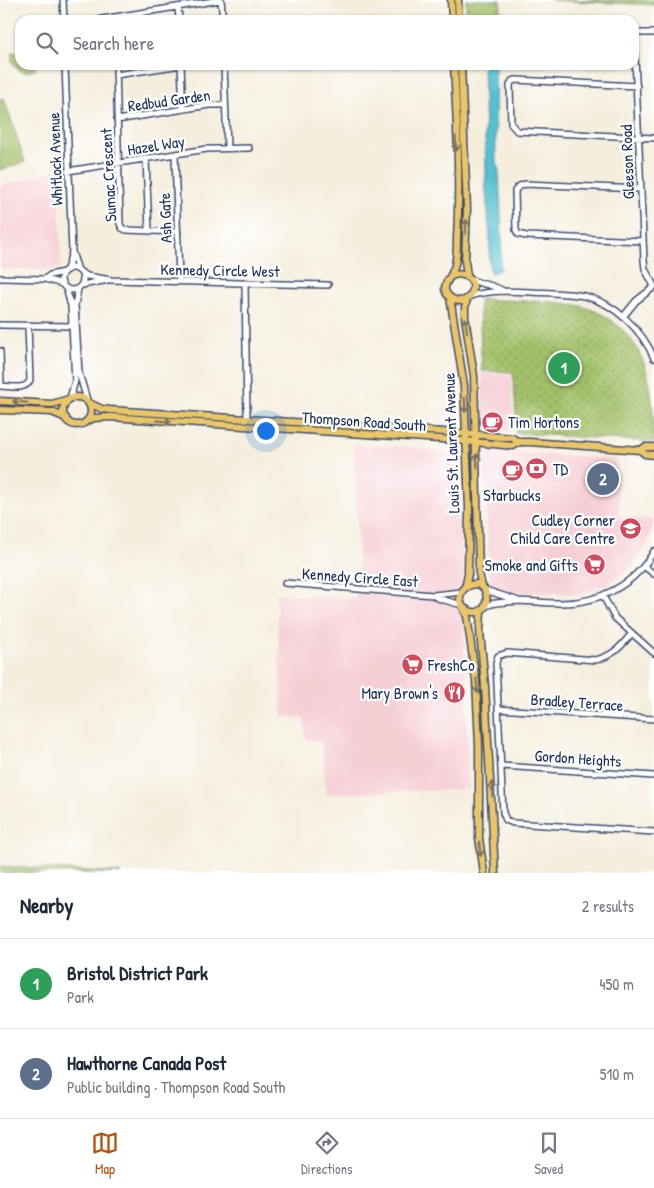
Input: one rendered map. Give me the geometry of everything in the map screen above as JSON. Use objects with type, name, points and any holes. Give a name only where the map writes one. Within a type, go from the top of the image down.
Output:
[{"type":"main road","points":[[451,0],[452,15]]},
{"type":"main road","points":[[458,0],[459,15]]},
{"type":"main road","points":[[454,70],[458,211],[456,262],[447,281],[446,289],[450,297],[458,301],[468,297],[473,287],[465,261],[467,209],[461,70]]},
{"type":"main road","points":[[450,277],[458,274],[469,277]]},
{"type":"main road","name":"Louis St. Laurent Avenue","points":[[450,297],[463,369],[466,434],[469,508],[468,574],[463,590]]},
{"type":"main road","name":"Louis St. Laurent Avenue","points":[[468,297],[464,313],[474,376],[479,573],[483,588]]},
{"type":"main road","points":[[0,401],[52,404],[79,396],[88,402],[91,413],[87,421],[78,425],[52,412],[0,410]]},
{"type":"main road","points":[[66,418],[64,411],[70,398]]},
{"type":"main road","name":"Thompson Road South","points":[[88,402],[102,409],[466,434],[512,438],[520,442],[640,450],[646,454],[654,455]]},
{"type":"main road","name":"Thompson Road South","points":[[87,421],[94,418],[110,417],[466,441],[513,446],[520,442]]},
{"type":"main road","name":"Thompson Road South","points":[[640,450],[645,447],[654,447]]},
{"type":"main road","points":[[484,873],[479,838],[478,702],[468,621],[460,596],[463,590],[473,585],[483,588],[488,598],[483,608],[480,631],[486,686],[495,873]]},
{"type":"main road","points":[[463,607],[473,612],[483,608]]},
{"type":"street","points":[[63,0],[64,15]]},
{"type":"street","points":[[132,15],[220,0],[222,15]]},
{"type":"street","points":[[178,7],[179,15]]},
{"type":"street","points":[[639,34],[654,33]]},
{"type":"street","name":"Whitlock Avenue","points":[[65,70],[72,252],[80,271]]},
{"type":"street","name":"Sumac Crescent","points":[[116,70],[120,224],[126,230],[178,232]]},
{"type":"street","points":[[116,75],[148,70]]},
{"type":"street","points":[[181,70],[182,109]]},
{"type":"street","points":[[224,70],[227,148]]},
{"type":"street","name":"Gleeson Road","points":[[636,70],[645,269],[654,287]]},
{"type":"street","points":[[637,86],[512,81],[510,85],[511,124],[517,131],[654,138]]},
{"type":"street","name":"Redbud Garden","points":[[117,120],[209,105],[225,105]]},
{"type":"street","name":"Hazel Way","points":[[68,171],[175,154],[227,148],[249,148]]},
{"type":"street","name":"Ash Gate","points":[[175,154],[179,281]]},
{"type":"street","points":[[146,159],[149,231]]},
{"type":"street","points":[[640,189],[520,185],[515,191],[516,230],[518,234],[526,236],[643,241]]},
{"type":"street","name":"Whitlock Avenue","points":[[65,271],[72,252]]},
{"type":"street","points":[[45,278],[72,268],[80,271],[83,279],[75,305],[75,384],[70,398]]},
{"type":"street","points":[[65,271],[62,278],[71,306],[75,326],[79,373],[88,402]]},
{"type":"street","name":"Kennedy Circle West","points":[[80,271],[87,276],[111,280],[328,285]]},
{"type":"street","points":[[469,277],[476,282],[496,286],[504,291]]},
{"type":"street","points":[[0,278],[45,278],[72,290],[80,287]]},
{"type":"street","name":"Kennedy Circle West","points":[[80,287],[111,280]]},
{"type":"street","points":[[245,283],[247,418]]},
{"type":"street","points":[[623,317],[636,301],[654,287]]},
{"type":"street","points":[[468,297],[504,291],[572,294],[600,301],[623,317],[638,332],[650,348],[654,358]]},
{"type":"street","points":[[0,324],[75,326]]},
{"type":"street","points":[[0,351],[1,386],[24,387],[29,384],[28,325]]},
{"type":"street","points":[[483,608],[493,603],[516,600],[560,603],[585,601],[603,596],[621,586],[645,566],[654,551]]},
{"type":"street","points":[[645,566],[654,574]]},
{"type":"street","name":"Kennedy Circle East","points":[[285,583],[433,595],[463,590]]},
{"type":"street","points":[[483,588],[516,600]]},
{"type":"street","name":"Kennedy Circle East","points":[[433,595],[463,607]]},
{"type":"street","points":[[603,596],[615,618],[654,653]]},
{"type":"street","points":[[632,633],[621,647],[608,657],[596,660],[507,653],[500,655],[496,663],[504,814],[506,820],[510,822],[654,832]]},
{"type":"street","name":"Bradley Terrace","points":[[498,709],[654,719]]},
{"type":"street","name":"Gordon Heights","points":[[501,766],[654,776]]},
{"type":"shaded area","points":[[59,169],[61,267],[48,270],[0,269],[0,186]]},
{"type":"shaded area","points":[[482,373],[511,375],[513,411],[511,416],[512,423],[509,424],[510,433],[485,431],[482,426]]},
{"type":"shaded area","points":[[354,445],[405,447],[459,454],[469,789],[326,794],[322,742],[306,740],[304,718],[282,717],[276,594],[355,599],[359,584]]},
{"type":"shaded area","points":[[484,451],[617,459],[619,518],[654,519],[645,549],[629,569],[606,585],[579,594],[490,591]]},
{"type":"green space","points":[[466,0],[501,0],[500,15],[466,15]]},
{"type":"green space","points":[[551,0],[654,0],[654,5]]},
{"type":"green space","points":[[12,52],[15,53],[15,66],[13,62]]},
{"type":"green space","points":[[20,70],[34,70],[26,72]]},
{"type":"green space","points":[[4,98],[25,162],[0,170],[0,99]]},
{"type":"green space","points":[[479,299],[576,305],[592,310],[612,321],[625,333],[643,360],[651,392],[654,442],[515,433],[517,427],[513,372],[482,371]]},
{"type":"green space","points":[[0,866],[121,873],[0,873]]},
{"type":"water","points":[[483,70],[495,70],[496,161],[499,171],[502,240],[500,270],[491,273]]},
{"type":"place","name":"Bristol District Park","points":[[564,368]]},
{"type":"place","name":"Tim Hortons","points":[[492,422]]},
{"type":"place","name":"TD","points":[[537,469]]},
{"type":"place","name":"Starbucks","points":[[512,471]]},
{"type":"place","name":"Hawthorne Canada Post","points":[[603,479]]},
{"type":"place","name":"Cudley Corner Child Care Centre","points":[[631,529]]},
{"type":"place","name":"Smoke and Gifts","points":[[594,565]]},
{"type":"place","name":"FreshCo","points":[[412,665]]},
{"type":"place","name":"Mary Brown's","points":[[454,693]]}]
